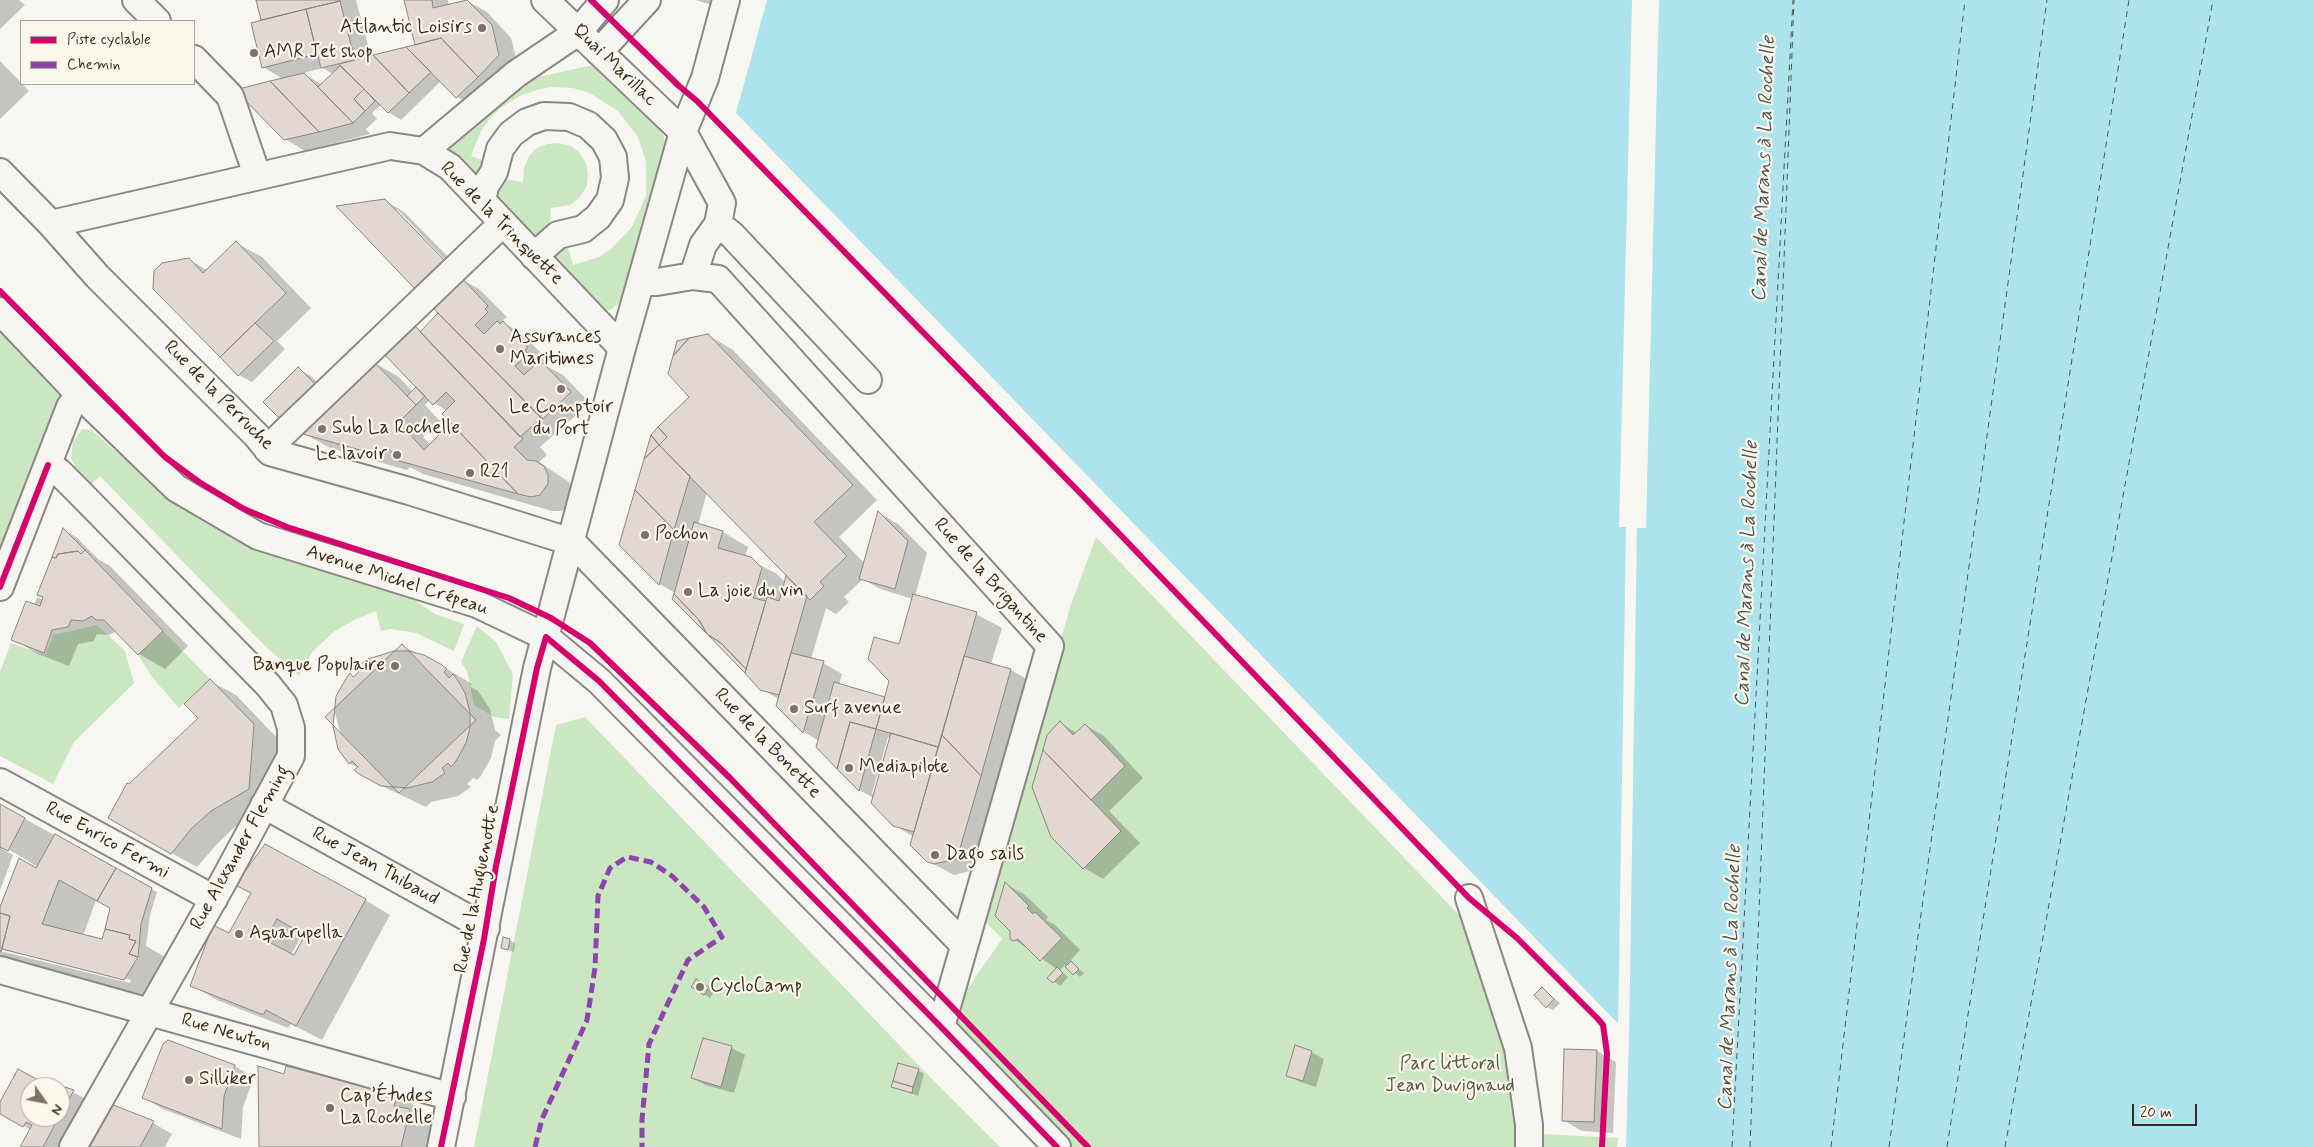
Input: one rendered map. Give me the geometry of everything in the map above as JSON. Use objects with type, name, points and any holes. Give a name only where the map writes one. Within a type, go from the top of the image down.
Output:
[{"type":"street","points":[[136,0],[156,20]]},
{"type":"street","name":"Quai Marillac","points":[[545,0],[683,132],[722,203],[718,224]]},
{"type":"street","points":[[424,151],[516,74],[578,32],[605,0]]},
{"type":"street","points":[[599,52],[647,0]]},
{"type":"street","points":[[546,637],[622,348],[683,132],[704,78],[726,0]]},
{"type":"street","points":[[195,60],[230,96],[257,175]]},
{"type":"street","points":[[482,201],[485,186],[494,172],[500,149],[511,134],[527,122],[544,116],[569,117],[588,125],[604,140],[612,157],[615,178],[610,200],[598,217],[583,229],[558,235],[534,256]]},
{"type":"street","name":"Rue de la Trinquette","points":[[51,224],[257,175],[390,146],[424,151],[450,167],[622,348]]},
{"type":"street","points":[[0,172],[51,224]]},
{"type":"street","points":[[267,449],[503,223]]},
{"type":"street","name":"Rue de la Perruche","points":[[51,224],[97,276],[256,435],[270,452],[572,542]]},
{"type":"street","points":[[693,276],[703,245],[718,224],[732,234],[868,380]]},
{"type":"street","name":"Rue de la Brigantine","points":[[641,282],[656,282],[693,276],[718,279],[1050,646],[941,1026]]},
{"type":"street","name":"Avenue Michel Crépeau","points":[[0,311],[79,394],[176,488],[258,536],[477,604],[546,637],[599,681],[941,1026],[1057,1147]]},
{"type":"street","points":[[0,587],[70,407],[79,394]]},
{"type":"street","name":"Rue Alexander Fleming","points":[[48,465],[81,494],[268,685],[284,704],[291,728],[291,756],[151,1012],[73,1147]]},
{"type":"street","name":"Rue de la Bonette","points":[[572,542],[964,945]]},
{"type":"street","name":"Rue de la Huguenotte","points":[[441,1147],[486,928],[496,866],[537,668],[546,637]]},
{"type":"street","name":"Rue Enrico Fermi","points":[[0,782],[214,899]]},
{"type":"street","name":"Rue Jean Thibaud","points":[[264,805],[486,928]]},
{"type":"street","points":[[1470,898],[1518,1048],[1529,1125],[1529,1147]]},
{"type":"street","name":"Rue Newton","points":[[0,970],[452,1097]]},
{"type":"green space","points":[[597,64],[661,125],[665,142],[664,160],[628,290],[622,301],[610,310],[599,309],[450,154],[451,145],[517,82]],"holes":[[[551,87],[572,88],[590,93],[618,111],[638,137],[646,161],[646,196],[632,227],[611,249],[599,257],[573,265],[567,244],[550,223],[551,208],[570,205],[579,198],[587,186],[588,174],[586,163],[579,152],[571,146],[558,143],[547,144],[537,148],[529,156],[524,168],[523,182],[507,180],[487,162],[471,156],[481,131],[491,117],[502,107],[520,96],[537,90]]]},
{"type":"green space","points":[[0,311],[79,394],[0,587]]},
{"type":"green space","points":[[82,429],[91,430],[153,483],[408,596],[435,614],[464,624],[454,651],[416,633],[391,629],[381,631],[376,611],[354,620],[335,631],[313,651],[299,676],[265,646],[100,476],[89,486],[78,473],[71,458],[73,442]]},
{"type":"green space","name":"Parc littoral Jean Duvignaud","points":[[1096,537],[1459,915],[1469,898],[1529,1147],[1057,1147],[941,1027],[1002,939],[984,920],[1070,607]]},
{"type":"green space","points":[[97,625],[125,651],[134,683],[74,742],[53,784],[0,756],[0,672],[11,643],[45,655],[53,635]]},
{"type":"green space","points":[[477,626],[496,642],[513,674],[509,719],[494,717],[474,705],[467,671],[461,662]]},
{"type":"green space","points":[[163,631],[210,679],[179,708],[152,677],[138,655]]},
{"type":"green space","points":[[585,717],[929,1076],[1000,1147],[474,1147],[556,725]]},
{"type":"green space","points":[[1542,1134],[1618,1138],[1617,1147],[1542,1147]]},
{"type":"water","name":"Canal de Marans à La Rochelle","points":[[767,0],[2314,0],[2314,1147],[1626,1147],[1629,1035],[736,113]]},
{"type":"pier","points":[[1632,0],[1659,0],[1646,528],[1637,528],[1629,1043],[1626,1043],[1626,1037],[1618,1028],[1626,527],[1619,527]]},
{"type":"building","points":[[256,0],[339,0],[340,1],[261,20]]},
{"type":"building","points":[[404,0],[432,0],[433,8],[467,0],[492,25],[499,55],[478,77],[441,38],[415,45]]},
{"type":"building","points":[[340,1],[355,60],[321,68],[306,9]]},
{"type":"building","points":[[306,9],[317,54],[262,68],[251,23]]},
{"type":"building","points":[[441,38],[478,77],[456,98],[406,47]]},
{"type":"building","points":[[406,47],[431,72],[409,93],[373,55]]},
{"type":"building","points":[[373,55],[409,93],[388,113],[339,64]]},
{"type":"building","points":[[340,66],[364,89],[354,99],[365,111],[353,123],[318,87]]},
{"type":"building","points":[[304,73],[353,123],[319,132],[270,81]]},
{"type":"building","points":[[270,81],[319,132],[284,140],[235,90]]},
{"type":"building","points":[[364,89],[375,101],[365,111],[354,99]]},
{"type":"building","points":[[385,199],[445,261],[416,290],[336,206]]},
{"type":"building","points":[[236,241],[286,293],[220,357],[153,289],[154,271],[162,263],[189,258],[203,273]]},
{"type":"building","name":"Assurances Maritimes","points":[[460,276],[488,306],[485,309],[488,312],[475,325],[484,334],[497,321],[500,324],[503,321],[528,348],[525,350],[528,354],[515,366],[524,375],[537,363],[540,366],[543,363],[571,392],[543,419],[430,305]]},
{"type":"building","points":[[438,313],[541,418],[520,437],[420,332]]},
{"type":"building","points":[[255,323],[274,341],[238,376],[220,357]]},
{"type":"building","points":[[412,323],[523,439],[514,447],[527,460],[536,461],[544,466],[548,475],[548,484],[540,495],[531,497],[518,494],[442,414],[455,401],[446,392],[433,405],[382,352]]},
{"type":"building","points":[[708,334],[853,485],[814,522],[847,556],[820,582],[824,586],[810,600],[659,445],[667,437],[658,427],[689,397],[668,374],[673,356],[689,338]]},
{"type":"building","points":[[689,338],[673,356],[677,341]]},
{"type":"building","points":[[373,361],[416,405],[399,422],[424,450],[451,423],[518,494],[396,460],[398,458],[389,449],[381,456],[303,434],[307,431],[304,428]]},
{"type":"building","points":[[298,367],[317,386],[281,420],[263,402]]},
{"type":"building","points":[[416,387],[425,396],[416,405],[407,396]]},
{"type":"building","points":[[658,427],[667,437],[659,445],[651,435]]},
{"type":"building","points":[[651,435],[659,445],[644,459]]},
{"type":"building","points":[[659,445],[690,476],[674,530],[635,490],[644,459]]},
{"type":"building","points":[[635,490],[674,530],[659,585],[619,545]]},
{"type":"building","points":[[878,511],[908,541],[895,589],[859,579]]},
{"type":"building","points":[[694,522],[723,531],[718,548],[751,557],[762,568],[753,598],[766,601],[746,669],[721,643],[707,634],[699,620],[674,594]]},
{"type":"building","points":[[63,528],[85,550],[81,554],[78,551],[58,554],[56,558],[52,557]]},
{"type":"building","points":[[85,550],[163,631],[138,655],[104,620],[96,620],[92,616],[83,621],[71,620],[68,627],[52,630],[44,653],[11,640],[26,601],[40,606],[43,597],[37,595],[52,557],[56,558],[58,554],[78,551],[81,554]]},
{"type":"building","points":[[786,576],[807,596],[779,695],[760,690],[745,673],[767,597],[779,601]]},
{"type":"building","points":[[674,594],[699,620],[707,634],[672,599]]},
{"type":"building","points":[[913,594],[977,612],[938,747],[876,729],[889,681],[868,659],[874,637],[899,644]]},
{"type":"building","points":[[707,634],[721,643],[746,669],[745,673]]},
{"type":"building","points":[[402,644],[476,720],[399,793],[325,717]]},
{"type":"building","points":[[394,651],[409,651],[424,655],[447,669],[444,672],[449,678],[453,674],[465,693],[470,712],[470,728],[466,743],[456,761],[451,767],[448,763],[442,768],[445,773],[432,782],[407,788],[381,786],[354,770],[358,767],[352,761],[349,764],[338,749],[333,726],[336,696],[350,673],[353,677],[359,672],[355,668],[368,659]]},
{"type":"building","points":[[791,653],[824,661],[803,733],[776,706]]},
{"type":"building","points":[[964,656],[1011,669],[981,776],[942,735]]},
{"type":"building","points":[[210,679],[254,724],[249,789],[211,811],[191,829],[171,854],[108,818],[127,783],[129,784],[198,718],[184,704]]},
{"type":"building","points":[[834,682],[885,697],[876,729],[850,722],[837,769],[816,747]]},
{"type":"building","points":[[1060,721],[1073,735],[1085,724],[1125,766],[1091,800],[1043,750],[1047,735]]},
{"type":"building","points":[[850,722],[876,729],[859,791],[837,769]]},
{"type":"building","points":[[891,733],[938,747],[914,832],[893,826],[871,803]]},
{"type":"building","points":[[942,735],[981,776],[957,859],[934,864],[927,862],[910,845]]},
{"type":"building","points":[[1043,750],[1121,831],[1083,869],[1051,837],[1032,787]]},
{"type":"building","points":[[0,804],[25,818],[8,851],[0,847]]},
{"type":"building","points":[[55,834],[116,868],[97,901],[59,880],[42,924],[102,939],[105,929],[130,935],[129,939],[136,941],[129,954],[138,957],[124,980],[2,949],[10,916],[0,913],[0,907],[19,858],[36,868]]},
{"type":"building","name":"Aquarupella","points":[[265,844],[366,899],[296,1026],[266,1010],[264,1014],[261,1014],[190,986],[213,925],[229,933],[251,893],[235,885]],"holes":[[[277,919],[305,935],[294,955],[265,940]]]},
{"type":"building","points":[[116,868],[152,888],[141,924],[138,957],[129,954],[136,941],[129,939],[130,935],[105,929],[110,908],[97,901]]},
{"type":"building","points":[[1005,882],[1029,906],[1027,908],[1033,914],[1035,912],[1062,938],[1040,961],[1018,939],[1014,941],[1010,939],[1010,931],[995,916]]},
{"type":"building","points":[[0,913],[10,916],[1,952],[0,952]]},
{"type":"building","points":[[503,937],[510,939],[508,950],[501,948]]},
{"type":"building","points":[[1071,961],[1079,969],[1073,975],[1065,967]]},
{"type":"building","points":[[1057,967],[1063,973],[1053,983],[1047,978]]},
{"type":"building","name":"CycloCamp","points":[[696,979],[709,987],[704,995],[691,987]]},
{"type":"building","points":[[1542,987],[1554,999],[1546,1008],[1534,995]]},
{"type":"building","points":[[703,1038],[732,1046],[721,1087],[691,1078]]},
{"type":"building","name":"Silliker","points":[[168,1040],[235,1065],[224,1096],[222,1129],[142,1098],[163,1044]]},
{"type":"building","points":[[1295,1045],[1312,1051],[1303,1081],[1286,1076]]},
{"type":"building","points":[[1564,1049],[1597,1050],[1594,1122],[1562,1121]]},
{"type":"building","points":[[898,1063],[919,1069],[913,1087],[893,1081]]},
{"type":"building","name":"Cap’Études La Rochelle","points":[[258,1066],[284,1074],[286,1066],[398,1095],[394,1106],[410,1109],[401,1147],[259,1147]]},
{"type":"building","points":[[18,1069],[33,1077],[20,1077],[20,1125],[0,1114],[0,1102]]},
{"type":"building","points":[[893,1081],[913,1087],[912,1093],[891,1087]]},
{"type":"building","points":[[70,1089],[74,1090],[70,1097]]},
{"type":"building","points":[[111,1104],[154,1121],[140,1147],[87,1147]]},
{"type":"building","points":[[31,1127],[54,1127],[43,1147],[20,1147]]},
{"type":"ferry route","points":[[1732,1147],[1793,0]]},
{"type":"ferry route","points":[[1750,1147],[1794,0]]},
{"type":"ferry route","points":[[1831,1147],[1965,0]]},
{"type":"ferry route","points":[[1889,1147],[2047,0]]},
{"type":"ferry route","points":[[1947,1147],[2129,0]]},
{"type":"ferry route","points":[[2005,1147],[2213,0]]},
{"type":"marked path","points":[[535,1147],[542,1119],[587,1020],[595,968],[598,896],[610,868],[627,857],[651,862],[672,876],[704,907],[722,937],[688,960],[649,1044],[642,1120],[642,1147]]},
{"type":"cycle path","points":[[591,0],[679,86],[697,101],[1085,498],[1469,898],[1517,938],[1598,1019],[1603,1025],[1607,1053],[1602,1147]]},
{"type":"cycle path","points":[[0,291],[165,457],[199,482],[244,509],[287,527],[509,598],[551,618],[590,643],[730,778],[1088,1147]]},
{"type":"cycle path","points":[[0,587],[48,465]]},
{"type":"cycle path","points":[[441,1147],[484,939],[496,866],[537,668],[546,637],[599,681],[1057,1147]]},
{"type":"place","name":"Atlantic Loisirs","points":[[482,28]]},
{"type":"place","name":"AMR Jet shop","points":[[254,53]]},
{"type":"place","name":"Assurances Maritimes","points":[[500,349]]},
{"type":"place","name":"Le Comptoir du Port","points":[[561,389]]},
{"type":"place","name":"Sub La Rochelle","points":[[322,429]]},
{"type":"place","name":"Le lavoir","points":[[397,455]]},
{"type":"place","name":"R21","points":[[470,473]]},
{"type":"place","name":"Pochon","points":[[645,535]]},
{"type":"place","name":"La joie du vin","points":[[688,592]]},
{"type":"place","name":"Banque Populaire","points":[[395,666]]},
{"type":"place","name":"Surf avenue","points":[[794,709]]},
{"type":"place","name":"Mediapilote","points":[[849,768]]},
{"type":"place","name":"Dago sails","points":[[935,855]]},
{"type":"place","name":"Aquarupella","points":[[239,934]]},
{"type":"place","name":"CycloCamp","points":[[700,987]]},
{"type":"place","name":"Silliker","points":[[189,1080]]},
{"type":"place","name":"Cap’Études La Rochelle","points":[[330,1108]]}]
